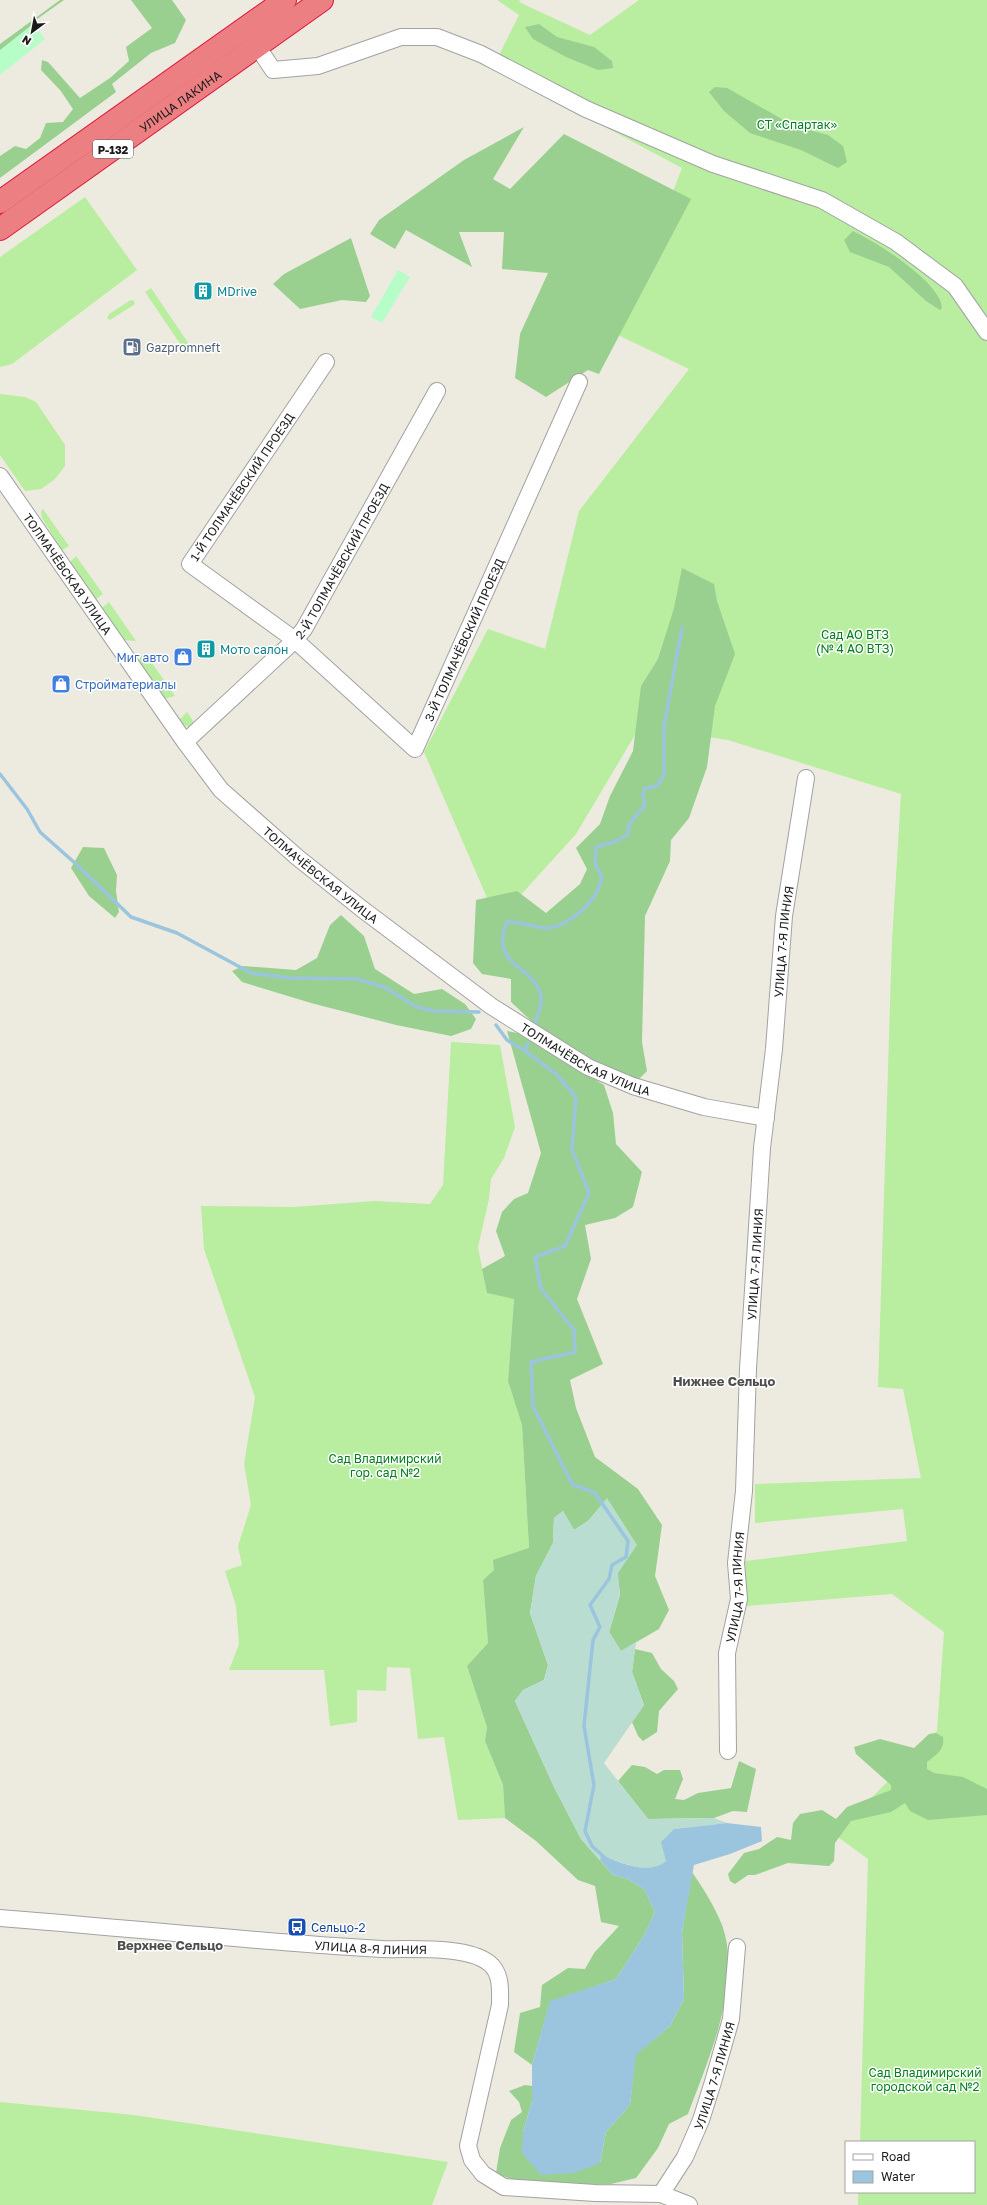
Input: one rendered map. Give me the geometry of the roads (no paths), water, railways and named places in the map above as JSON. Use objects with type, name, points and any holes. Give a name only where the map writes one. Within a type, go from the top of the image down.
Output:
[{"type":"highway","name":"УЛИЦА ЛАКИНА","points":[[0,202],[285,0]]},
{"type":"highway","name":"УЛИЦА ЛАКИНА","points":[[0,229],[322,0]]},
{"type":"street","points":[[258,46],[272,70],[287,70],[318,66],[401,37],[437,37],[481,54],[586,109],[713,164],[822,200],[896,242],[955,286],[987,332]]},
{"type":"street","name":"1-Й ТОЛМАЧЁВСКИЙ ПРОЕЗД","points":[[295,640],[190,564],[326,362]]},
{"type":"street","name":"3-Й ТОЛМАЧЁВСКИЙ ПРОЕЗД","points":[[295,640],[415,749],[579,382]]},
{"type":"street","name":"2-Й ТОЛМАЧЁВСКИЙ ПРОЕЗД","points":[[185,742],[295,640],[304,629],[437,391]]},
{"type":"street","name":"ТОЛМАЧЁВСКАЯ УЛИЦА","points":[[0,476],[185,742],[221,790],[265,830],[362,909],[491,1006],[588,1067],[633,1086],[704,1107],[766,1118]]},
{"type":"street","name":"УЛИЦА 7-Я ЛИНИЯ","points":[[728,1751],[727,1653],[739,1599],[736,1563],[744,1490],[748,1369],[762,1148],[784,916],[806,778]]},
{"type":"street","name":"УЛИЦА 8-Я ЛИНИЯ","points":[[0,1918],[333,1946],[458,1952],[479,1958],[489,1963],[496,1972],[500,1986],[500,2005],[468,2146],[472,2160],[483,2174],[504,2187],[595,2193],[661,2194]]},
{"type":"street","name":"УЛИЦА 7-Я ЛИНИЯ","points":[[661,2194],[685,2157],[701,2120],[713,2082],[730,2019],[737,1947]]},
{"type":"street","points":[[661,2194],[689,2205]]},
{"type":"water","points":[[727,1823],[761,1827],[762,1841],[730,1854],[694,1865],[682,1932],[684,1999],[670,2026],[636,2055],[630,2105],[606,2132],[600,2163],[574,2173],[541,2175],[522,2153],[523,2132],[532,2101],[532,2065],[550,2001],[616,1979],[643,1937],[655,1912],[644,1889],[628,1879],[613,1875],[600,1860],[601,1854],[625,1864],[643,1868],[651,1868],[666,1861],[661,1842],[674,1829]]},
{"type":"waterway","points":[[534,1026],[540,1007],[541,996],[537,986],[508,957],[503,948],[503,937],[507,922],[542,928],[554,927],[575,916],[586,906],[596,893],[602,877],[595,864],[596,847],[614,842],[628,835],[629,824],[645,805],[643,796],[644,789],[657,786],[664,775],[664,727],[682,628]]},
{"type":"waterway","points":[[0,774],[27,809],[40,832],[131,917],[177,933],[251,973],[289,978],[357,979],[384,987],[417,1007],[434,1011],[479,1012]]},
{"type":"waterway","points":[[496,1025],[507,1040],[525,1051]]},
{"type":"waterway","points":[[528,1043],[525,1051],[556,1074],[576,1097],[572,1149],[589,1193],[565,1246],[535,1257],[541,1289],[574,1330],[575,1352],[531,1362],[533,1406],[572,1484],[595,1493],[628,1541],[626,1557],[612,1565],[609,1579],[590,1605],[600,1627],[593,1640],[584,1726],[594,1785],[585,1831],[592,1846],[604,1857]]},
{"type":"place","name":"MDrive","points":[[203,291]]},
{"type":"place","name":"Gazpromneft","points":[[132,347]]},
{"type":"place","name":"Мото салон","points":[[206,649]]},
{"type":"place","name":"Миг авто","points":[[183,657]]},
{"type":"place","name":"Стройматериалы","points":[[61,684]]},
{"type":"place","name":"Сельцо-2","points":[[297,1927]]},
{"type":"district","name":"Нижнее Сельцо","points":[[724,1381]]},
{"type":"district","name":"Верхнее Сельцо","points":[[170,1945]]},
{"type":"park label","name":"СТ «Спартак»","points":[[797,124]]},
{"type":"park label","name":"Сад АО ВТЗ (№ 4 АО ВТЗ)","points":[[855,641]]},
{"type":"park label","name":"Сад Владимирский гор. сад №2","points":[[385,1465]]},
{"type":"park label","name":"Сад Владимирский городской сад №2","points":[[925,2079]]}]
